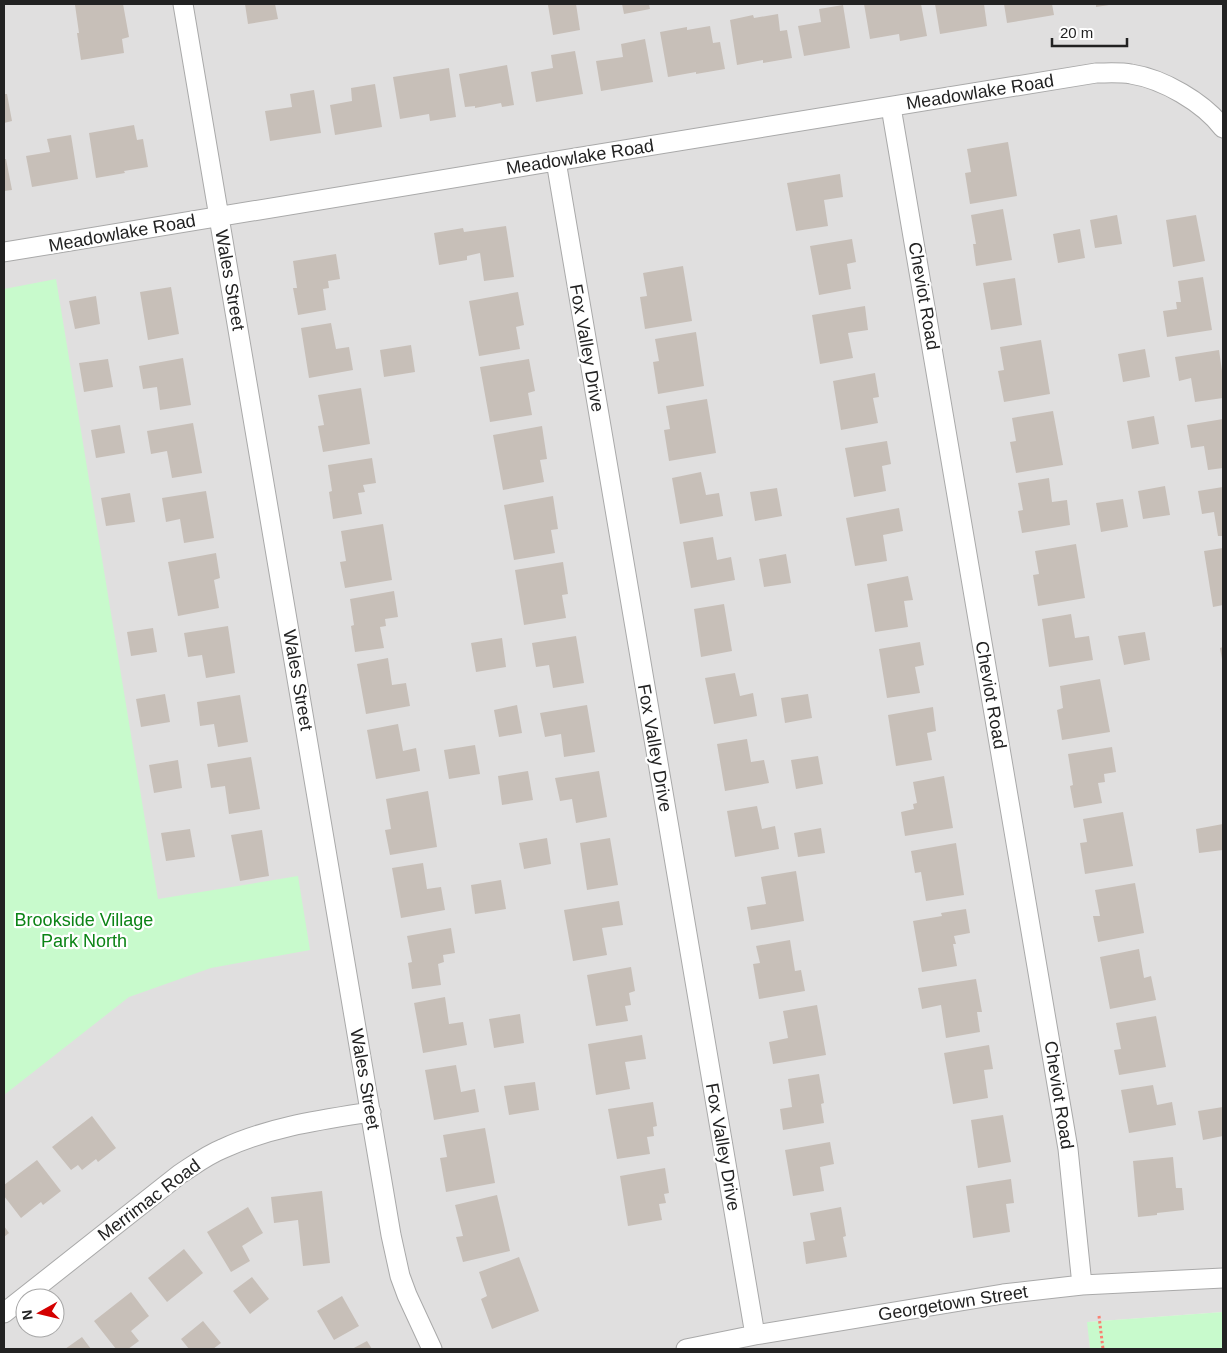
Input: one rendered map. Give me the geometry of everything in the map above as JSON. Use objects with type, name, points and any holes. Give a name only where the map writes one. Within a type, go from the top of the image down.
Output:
[{"type":"street","name":"Wales Street","points":[[183,4],[391,1235],[400,1276],[432,1349]]},
{"type":"street","name":"Meadowlake Road","points":[[4,252],[1096,73],[1130,73],[1157,81],[1187,95],[1223,128]]},
{"type":"street","name":"Cheviot Road","points":[[891,107],[1068,1149],[1082,1285]]},
{"type":"street","name":"Fox Valley Drive","points":[[556,160],[755,1335]]},
{"type":"street","name":"Merrimac Road","points":[[4,1313],[180,1174],[223,1148],[271,1130],[371,1112]]},
{"type":"street","name":"Georgetown Street","points":[[686,1349],[755,1335],[1004,1294],[1082,1285],[1223,1278]]},
{"type":"path","points":[[1099,1316],[1103,1349]]},
{"type":"shaded area","points":[[4,4],[1223,4],[1223,1312],[1088,1322],[1090,1349],[4,1349]]},
{"type":"green space","name":"Brookside Village Park North","points":[[56,279],[158,899],[298,876],[310,950],[211,968],[129,997],[4,1095],[4,289]]},
{"type":"green space","points":[[1223,1312],[1223,1349],[1090,1349],[1087,1322]]},
{"type":"building","points":[[123,4],[129,37],[122,39],[124,53],[81,60],[75,5]]},
{"type":"building","points":[[245,4],[275,4],[278,19],[248,24]]},
{"type":"building","points":[[576,4],[580,30],[553,35],[548,5]]},
{"type":"building","points":[[622,4],[649,4],[650,9],[624,14]]},
{"type":"building","points":[[864,4],[921,4],[927,36],[900,41],[899,34],[870,39]]},
{"type":"building","points":[[935,4],[984,4],[987,26],[940,34]]},
{"type":"building","points":[[1004,4],[1052,4],[1054,15],[1007,23]]},
{"type":"building","points":[[1096,4],[1109,4],[1109,5],[1096,7]]},
{"type":"building","points":[[843,5],[850,48],[804,56],[798,26],[821,22],[819,9]]},
{"type":"building","points":[[778,14],[780,31],[787,30],[792,58],[763,63],[763,60],[737,65],[730,20],[753,15],[754,18]]},
{"type":"building","points":[[710,26],[713,43],[720,42],[725,69],[668,77],[660,32],[687,27],[687,30]]},
{"type":"building","points":[[645,39],[653,82],[601,91],[596,61],[623,57],[621,44]]},
{"type":"building","points":[[575,51],[583,94],[536,102],[531,72],[553,68],[551,55]]},
{"type":"building","points":[[507,65],[514,105],[502,107],[501,103],[475,108],[475,106],[465,107],[459,74]]},
{"type":"building","points":[[449,68],[456,117],[430,121],[429,114],[400,119],[393,77]]},
{"type":"building","points":[[375,84],[382,127],[335,135],[330,105],[352,101],[351,88]]},
{"type":"building","points":[[314,90],[321,133],[270,141],[265,111],[292,107],[290,94]]},
{"type":"building","points":[[4,94],[7,94],[12,121],[4,123]]},
{"type":"building","points":[[134,125],[137,140],[143,139],[148,167],[96,178],[89,133]]},
{"type":"building","points":[[71,135],[78,179],[32,187],[26,156],[50,152],[47,139]]},
{"type":"building","points":[[1008,142],[1017,196],[970,204],[965,173],[971,172],[967,149]]},
{"type":"building","points":[[4,159],[6,159],[12,190],[4,191]]},
{"type":"building","points":[[840,174],[843,197],[824,200],[828,226],[796,231],[787,183]]},
{"type":"building","points":[[1003,209],[1012,260],[976,266],[973,244],[976,244],[971,215]]},
{"type":"building","points":[[1117,215],[1122,244],[1095,248],[1090,220]]},
{"type":"building","points":[[1196,215],[1205,261],[1173,267],[1166,220]]},
{"type":"building","points":[[506,226],[514,277],[484,281],[480,253],[467,256],[467,260],[439,265],[434,233],[463,228],[464,232]]},
{"type":"building","points":[[1080,229],[1085,258],[1058,263],[1053,234]]},
{"type":"building","points":[[852,239],[856,262],[847,264],[851,289],[819,295],[810,246]]},
{"type":"building","points":[[336,254],[340,279],[328,281],[329,288],[323,289],[326,310],[298,315],[293,288],[297,288],[293,261]]},
{"type":"building","points":[[683,266],[692,321],[645,329],[640,297],[647,296],[643,273]]},
{"type":"building","points":[[1203,277],[1212,330],[1167,337],[1163,311],[1177,309],[1176,302],[1181,302],[1178,281]]},
{"type":"building","points":[[1015,278],[1022,325],[991,330],[983,283]]},
{"type":"building","points":[[171,287],[179,334],[148,340],[140,292]]},
{"type":"building","points":[[518,292],[524,325],[516,327],[520,349],[479,356],[469,301]]},
{"type":"building","points":[[96,296],[100,324],[75,329],[69,301]]},
{"type":"building","points":[[865,306],[868,330],[848,333],[853,358],[820,364],[812,315]]},
{"type":"building","points":[[331,323],[336,349],[349,347],[353,370],[309,378],[301,328]]},
{"type":"building","points":[[696,332],[704,386],[658,394],[653,362],[659,361],[655,339]]},
{"type":"building","points":[[1041,340],[1050,394],[1004,402],[998,371],[1004,370],[1000,347]]},
{"type":"building","points":[[411,345],[415,372],[384,377],[380,350]]},
{"type":"building","points":[[1145,349],[1150,377],[1123,382],[1118,354]]},
{"type":"building","points":[[1219,350],[1223,378],[1223,398],[1195,402],[1191,378],[1179,381],[1175,357]]},
{"type":"building","points":[[183,358],[191,405],[160,410],[157,387],[143,389],[139,366]]},
{"type":"building","points":[[108,359],[113,387],[84,392],[79,363]]},
{"type":"building","points":[[529,359],[535,391],[528,393],[532,415],[490,422],[480,367]]},
{"type":"building","points":[[875,373],[879,397],[873,398],[878,423],[841,430],[833,381]]},
{"type":"building","points":[[361,388],[370,444],[323,452],[318,426],[324,425],[318,395]]},
{"type":"building","points":[[707,399],[716,453],[669,461],[664,430],[670,429],[666,406]]},
{"type":"building","points":[[1053,411],[1063,465],[1016,473],[1010,442],[1016,441],[1012,418]]},
{"type":"building","points":[[1154,416],[1159,444],[1132,449],[1127,421]]},
{"type":"building","points":[[1223,419],[1223,468],[1208,470],[1204,446],[1191,448],[1187,425]]},
{"type":"building","points":[[193,423],[202,473],[172,478],[167,451],[151,454],[147,431]]},
{"type":"building","points":[[120,425],[125,453],[96,458],[91,430]]},
{"type":"building","points":[[542,426],[547,459],[540,460],[544,482],[503,490],[493,435]]},
{"type":"building","points":[[887,441],[891,464],[882,466],[886,491],[854,497],[845,448]]},
{"type":"building","points":[[372,458],[376,483],[363,485],[365,492],[358,493],[362,514],[333,519],[329,492],[332,491],[328,465]]},
{"type":"building","points":[[701,472],[706,495],[719,493],[723,516],[680,524],[672,478]]},
{"type":"building","points":[[1049,478],[1052,502],[1067,500],[1070,525],[1022,533],[1018,511],[1023,510],[1018,483]]},
{"type":"building","points":[[1165,486],[1170,515],[1143,519],[1138,491]]},
{"type":"building","points":[[1223,487],[1223,536],[1218,536],[1214,512],[1202,514],[1198,491]]},
{"type":"building","points":[[777,488],[782,516],[755,521],[750,492]]},
{"type":"building","points":[[206,491],[214,538],[184,543],[180,519],[166,522],[162,498]]},
{"type":"building","points":[[130,493],[135,522],[106,526],[101,498]]},
{"type":"building","points":[[553,496],[558,529],[551,530],[555,553],[514,560],[504,505]]},
{"type":"building","points":[[1123,499],[1128,527],[1101,532],[1096,503]]},
{"type":"building","points":[[899,508],[903,531],[883,535],[887,561],[855,566],[846,518]]},
{"type":"building","points":[[383,524],[392,580],[345,588],[340,562],[346,561],[341,531]]},
{"type":"building","points":[[713,537],[717,560],[731,557],[735,580],[691,588],[683,542]]},
{"type":"building","points":[[1076,544],[1085,598],[1038,606],[1033,575],[1039,574],[1035,551]]},
{"type":"building","points":[[1223,548],[1223,605],[1213,607],[1204,551]]},
{"type":"building","points":[[216,553],[220,578],[214,580],[219,608],[178,616],[168,562]]},
{"type":"building","points":[[786,554],[791,583],[764,587],[759,559]]},
{"type":"building","points":[[563,562],[568,594],[562,595],[566,618],[524,625],[515,570]]},
{"type":"building","points":[[908,576],[913,600],[904,601],[908,627],[875,632],[867,584]]},
{"type":"building","points":[[394,591],[398,617],[385,619],[386,626],[380,627],[384,648],[355,652],[351,626],[354,625],[350,599]]},
{"type":"building","points":[[724,604],[732,651],[701,657],[694,609]]},
{"type":"building","points":[[1071,614],[1075,638],[1089,636],[1093,660],[1049,667],[1042,619]]},
{"type":"building","points":[[228,626],[235,673],[206,678],[202,655],[188,657],[184,633]]},
{"type":"building","points":[[153,628],[157,652],[131,656],[127,632]]},
{"type":"building","points":[[1145,632],[1150,660],[1124,665],[1118,636]]},
{"type":"building","points":[[576,636],[584,683],[553,688],[549,665],[536,667],[532,643]]},
{"type":"building","points":[[502,638],[506,667],[476,672],[471,643]]},
{"type":"building","points":[[920,642],[924,665],[915,667],[920,693],[887,698],[879,649]]},
{"type":"building","points":[[1223,647],[1223,659],[1222,659],[1220,648]]},
{"type":"building","points":[[388,658],[392,685],[406,683],[410,706],[366,714],[357,664]]},
{"type":"building","points":[[735,673],[740,696],[753,693],[757,716],[714,724],[705,678]]},
{"type":"building","points":[[1100,679],[1110,732],[1062,740],[1057,710],[1063,708],[1060,686]]},
{"type":"building","points":[[165,694],[170,722],[141,727],[136,699]]},
{"type":"building","points":[[808,694],[812,718],[785,723],[781,698]]},
{"type":"building","points":[[240,695],[248,742],[218,747],[214,724],[200,726],[197,702]]},
{"type":"building","points":[[517,705],[522,733],[499,737],[494,710]]},
{"type":"building","points":[[587,705],[595,752],[564,757],[561,734],[545,737],[540,713]]},
{"type":"building","points":[[933,707],[936,731],[927,733],[932,760],[896,766],[888,715]]},
{"type":"building","points":[[398,724],[403,751],[416,748],[420,771],[376,779],[367,730]]},
{"type":"building","points":[[747,739],[751,762],[764,760],[769,783],[725,791],[717,744]]},
{"type":"building","points":[[475,745],[480,774],[449,779],[444,750]]},
{"type":"building","points":[[1112,747],[1116,772],[1104,774],[1105,782],[1098,783],[1102,803],[1074,808],[1070,786],[1073,785],[1068,754]]},
{"type":"building","points":[[818,756],[823,784],[796,789],[791,760]]},
{"type":"building","points":[[251,757],[260,809],[229,814],[225,786],[211,788],[207,764]]},
{"type":"building","points":[[178,760],[182,788],[154,793],[149,765]]},
{"type":"building","points":[[528,771],[533,800],[502,805],[498,776]]},
{"type":"building","points":[[599,771],[607,817],[576,823],[572,799],[560,801],[555,778]]},
{"type":"building","points":[[944,776],[953,828],[905,836],[901,812],[914,809],[913,804],[917,803],[913,782]]},
{"type":"building","points":[[428,791],[437,847],[390,855],[385,830],[391,829],[386,799]]},
{"type":"building","points":[[757,806],[762,829],[775,826],[779,849],[735,857],[727,811]]},
{"type":"building","points":[[1123,812],[1133,866],[1085,874],[1080,843],[1087,842],[1083,819]]},
{"type":"building","points":[[1223,824],[1223,850],[1199,853],[1196,829]]},
{"type":"building","points":[[821,828],[825,853],[798,857],[794,833]]},
{"type":"building","points":[[190,829],[195,857],[166,861],[161,833]]},
{"type":"building","points":[[262,830],[269,876],[240,881],[231,835]]},
{"type":"building","points":[[547,838],[551,864],[524,869],[519,843]]},
{"type":"building","points":[[610,838],[618,885],[587,890],[580,843]]},
{"type":"building","points":[[956,843],[964,895],[926,901],[921,872],[915,873],[911,851]]},
{"type":"building","points":[[423,863],[427,889],[441,887],[445,910],[401,918],[392,868]]},
{"type":"building","points":[[796,871],[804,921],[751,930],[747,907],[766,904],[761,877]]},
{"type":"building","points":[[501,880],[506,909],[475,914],[471,885]]},
{"type":"building","points":[[1135,883],[1144,933],[1098,942],[1093,916],[1100,916],[1095,890]]},
{"type":"building","points":[[619,901],[623,925],[602,928],[607,955],[573,961],[564,910]]},
{"type":"building","points":[[966,909],[970,933],[954,936],[956,944],[953,944],[957,966],[922,972],[913,921],[942,916],[941,913]]},
{"type":"building","points":[[451,928],[455,953],[443,955],[444,962],[438,964],[441,985],[412,989],[408,963],[412,962],[407,936]]},
{"type":"building","points":[[790,940],[795,971],[801,970],[805,991],[759,999],[753,964],[760,963],[756,946]]},
{"type":"building","points":[[1139,949],[1144,978],[1151,976],[1156,1000],[1110,1009],[1100,957]]},
{"type":"building","points":[[631,967],[635,991],[629,993],[631,1005],[625,1006],[628,1021],[596,1026],[587,975]]},
{"type":"building","points":[[976,979],[982,1012],[977,1012],[980,1032],[946,1038],[941,1005],[922,1009],[918,988]]},
{"type":"building","points":[[445,997],[449,1024],[463,1022],[467,1045],[423,1053],[414,1003]]},
{"type":"building","points":[[817,1005],[826,1055],[773,1064],[769,1042],[788,1038],[783,1011]]},
{"type":"building","points":[[520,1014],[524,1043],[494,1048],[489,1019]]},
{"type":"building","points":[[1156,1016],[1166,1067],[1119,1075],[1114,1050],[1121,1049],[1116,1023]]},
{"type":"building","points":[[642,1035],[646,1059],[625,1062],[630,1089],[596,1095],[588,1044]]},
{"type":"building","points":[[989,1045],[993,1069],[984,1070],[988,1098],[953,1104],[944,1053]]},
{"type":"building","points":[[456,1065],[461,1092],[475,1089],[479,1112],[434,1120],[425,1070]]},
{"type":"building","points":[[819,1074],[824,1103],[821,1104],[824,1123],[783,1130],[780,1109],[792,1107],[788,1079]]},
{"type":"building","points":[[535,1082],[539,1110],[509,1115],[504,1086]]},
{"type":"building","points":[[1153,1085],[1157,1105],[1172,1102],[1176,1125],[1129,1133],[1121,1090]]},
{"type":"building","points":[[653,1102],[657,1126],[653,1127],[654,1136],[647,1137],[650,1154],[617,1159],[608,1109]]},
{"type":"building","points":[[1223,1107],[1223,1136],[1203,1140],[1198,1111]]},
{"type":"building","points":[[1003,1115],[1011,1162],[978,1168],[971,1120]]},
{"type":"building","points":[[92,1116],[116,1148],[98,1162],[96,1159],[82,1170],[78,1165],[71,1170],[52,1147]]},
{"type":"building","points":[[485,1128],[495,1183],[446,1192],[440,1158],[447,1157],[443,1135]]},
{"type":"building","points":[[830,1142],[834,1164],[820,1167],[824,1191],[793,1196],[785,1150]]},
{"type":"building","points":[[1173,1157],[1176,1188],[1182,1188],[1184,1210],[1138,1217],[1133,1161]]},
{"type":"building","points":[[37,1160],[61,1191],[43,1205],[41,1202],[21,1218],[4,1196],[4,1185]]},
{"type":"building","points":[[665,1168],[669,1193],[664,1194],[666,1203],[659,1204],[662,1220],[628,1226],[620,1176]]},
{"type":"building","points":[[1011,1179],[1014,1203],[1006,1204],[1010,1232],[973,1238],[966,1186]]},
{"type":"building","points":[[322,1191],[330,1263],[303,1266],[298,1220],[274,1223],[271,1197]]},
{"type":"building","points":[[497,1195],[510,1251],[463,1262],[456,1237],[463,1236],[455,1205]]},
{"type":"building","points":[[248,1207],[263,1233],[242,1246],[250,1261],[231,1272],[207,1232]]},
{"type":"building","points":[[841,1207],[846,1236],[843,1237],[847,1257],[806,1264],[803,1242],[815,1240],[810,1213]]},
{"type":"building","points":[[4,1226],[9,1233],[4,1237]]},
{"type":"building","points":[[184,1249],[203,1273],[167,1302],[148,1278]]},
{"type":"building","points":[[519,1257],[539,1311],[492,1329],[481,1299],[487,1296],[479,1272]]},
{"type":"building","points":[[252,1277],[269,1299],[250,1314],[233,1291]]},
{"type":"building","points":[[131,1292],[149,1316],[131,1331],[139,1341],[128,1349],[116,1349],[94,1321]]},
{"type":"building","points":[[342,1296],[359,1326],[334,1340],[317,1311]]},
{"type":"building","points":[[203,1321],[221,1343],[213,1349],[189,1349],[181,1339]]},
{"type":"building","points":[[82,1337],[91,1349],[65,1349]]},
{"type":"building","points":[[367,1341],[372,1349],[352,1349]]}]
